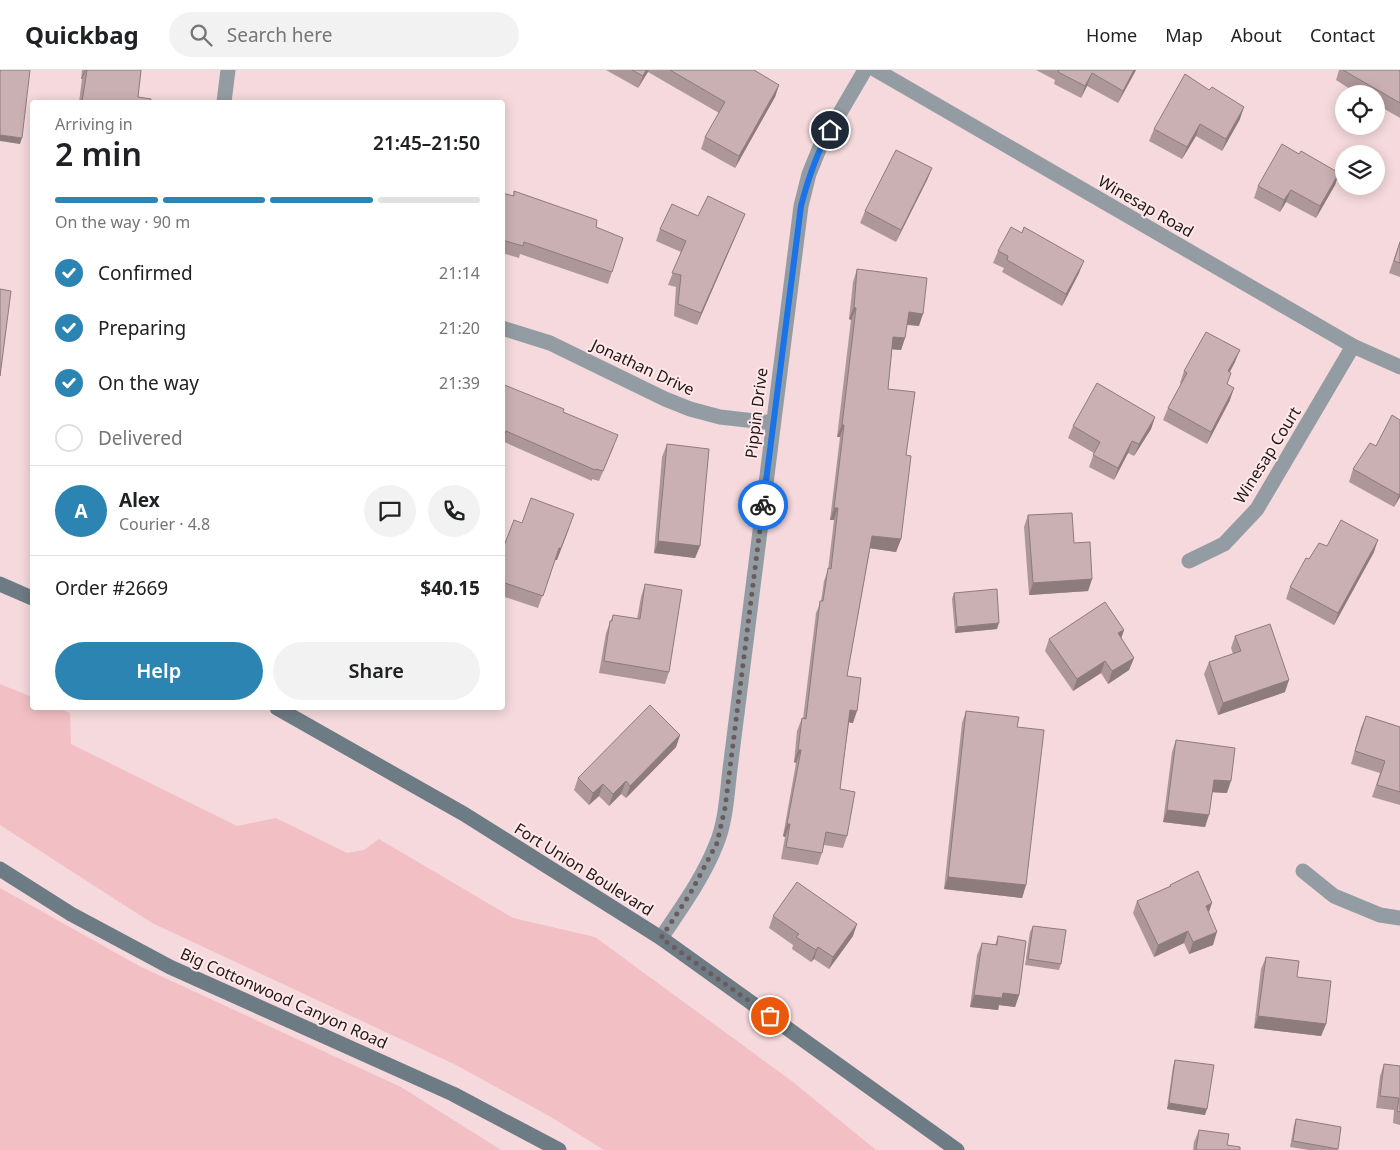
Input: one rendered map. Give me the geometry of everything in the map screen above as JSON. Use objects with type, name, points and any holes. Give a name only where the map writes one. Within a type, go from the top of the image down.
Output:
[{"type":"main road","points":[[0,584],[30,597]]},
{"type":"main road","name":"Fort Union Boulevard","points":[[280,710],[464,814],[661,938],[957,1150]]},
{"type":"main road","name":"Big Cottonwood Canyon Road","points":[[0,869],[71,914],[170,967],[453,1094],[558,1150]]},
{"type":"street","points":[[224,100],[228,70]]},
{"type":"street","name":"Pippin Drive","points":[[661,938],[690,894],[717,843],[725,808],[795,241],[803,198],[809,174],[820,147],[865,70]]},
{"type":"street","name":"Winesap Road","points":[[876,70],[1353,346],[1400,368]]},
{"type":"street","name":"Jonathan Drive","points":[[505,329],[550,342],[665,400],[690,409],[720,417],[773,424]]},
{"type":"street","name":"Winesap Court","points":[[1189,561],[1224,544],[1257,509],[1353,346]]},
{"type":"street","points":[[1303,872],[1334,896],[1380,915],[1400,918]]},
{"type":"shaded area","points":[[0,684],[30,696],[30,710],[62,710],[70,713],[71,744],[237,826],[276,818],[347,853],[364,850],[379,839],[513,918],[595,937],[793,1082],[876,1150],[604,1150],[551,1117],[454,1064],[152,923],[0,825]]},
{"type":"shaded area","points":[[0,888],[141,967],[401,1087],[501,1150],[0,1150]]},
{"type":"building","points":[[0,70],[30,70],[22,138],[0,135]]},
{"type":"building","points":[[87,70],[141,70],[138,97],[151,99],[151,100],[82,100]]},
{"type":"building","points":[[632,70],[646,70],[643,76]]},
{"type":"building","points":[[670,70],[754,70],[779,85],[739,156],[705,137],[725,102]]},
{"type":"building","points":[[1059,70],[1134,70],[1123,91],[1092,73],[1085,86],[1058,72]]},
{"type":"building","points":[[1343,70],[1400,70],[1400,103],[1385,94],[1385,85],[1369,85]]},
{"type":"building","points":[[1185,74],[1209,90],[1212,87],[1244,107],[1226,139],[1200,124],[1187,147],[1154,129]]},
{"type":"building","points":[[1282,144],[1299,154],[1301,151],[1335,171],[1335,180],[1320,206],[1291,190],[1284,200],[1258,186]]},
{"type":"building","points":[[896,150],[932,168],[901,230],[865,211]]},
{"type":"building","points":[[514,191],[597,220],[596,227],[623,238],[612,272],[524,242],[523,246],[505,241],[505,194],[514,196]]},
{"type":"building","points":[[708,196],[745,214],[701,313],[678,304],[681,275],[672,273],[686,241],[660,229],[672,204],[698,216]]},
{"type":"building","points":[[1011,227],[1022,233],[1024,227],[1084,261],[1066,294],[1007,260],[1008,256],[998,251]]},
{"type":"building","points":[[1400,242],[1400,263],[1394,261]]},
{"type":"building","points":[[857,269],[927,278],[923,314],[909,312],[905,338],[893,337],[888,389],[915,392],[906,455],[911,456],[901,539],[872,536],[847,676],[861,678],[857,711],[850,710],[840,789],[855,792],[847,836],[826,832],[822,853],[786,847],[790,824],[787,824],[801,750],[798,750],[802,718],[806,719],[820,601],[823,601],[828,568],[831,569],[838,508],[834,508],[856,308],[854,307]]},
{"type":"building","points":[[0,289],[11,291],[0,376]]},
{"type":"building","points":[[1206,332],[1240,350],[1228,371],[1231,373],[1227,384],[1234,388],[1211,432],[1168,408],[1187,373],[1184,371]]},
{"type":"building","points":[[1097,383],[1155,417],[1139,444],[1132,441],[1118,468],[1093,455],[1100,442],[1073,426]]},
{"type":"building","points":[[505,385],[564,409],[563,412],[618,435],[603,471],[595,470],[506,431],[505,434]]},
{"type":"building","points":[[1392,415],[1400,420],[1399,495],[1353,469],[1370,443],[1376,446]]},
{"type":"building","points":[[667,444],[709,449],[700,546],[658,541]]},
{"type":"building","points":[[531,498],[574,514],[561,548],[559,548],[543,596],[505,583],[505,543],[514,520],[522,523]]},
{"type":"building","points":[[1072,513],[1074,543],[1090,542],[1092,579],[1033,583],[1028,515]]},
{"type":"building","points":[[1341,520],[1378,540],[1338,613],[1290,587],[1306,558],[1309,559],[1319,543],[1327,546]]},
{"type":"building","points":[[645,584],[682,590],[669,672],[604,661],[610,621],[612,621],[613,615],[640,619]]},
{"type":"building","points":[[997,589],[999,623],[957,627],[954,593]]},
{"type":"building","points":[[1105,602],[1124,630],[1118,633],[1134,658],[1112,671],[1105,661],[1077,679],[1049,639]]},
{"type":"building","points":[[1270,624],[1289,680],[1223,703],[1209,662],[1241,651],[1235,636]]},
{"type":"building","points":[[650,705],[680,735],[630,786],[626,781],[613,794],[603,784],[593,793],[578,778]]},
{"type":"building","points":[[966,711],[1019,717],[1017,727],[1044,730],[1026,885],[948,877]]},
{"type":"building","points":[[1366,716],[1400,727],[1400,792],[1377,785],[1385,761],[1355,751]]},
{"type":"building","points":[[1176,740],[1235,748],[1231,781],[1214,780],[1209,815],[1167,810]]},
{"type":"building","points":[[1198,871],[1212,903],[1206,906],[1217,932],[1193,942],[1188,931],[1158,945],[1137,901],[1171,886]]},
{"type":"building","points":[[797,882],[857,924],[833,957],[818,947],[816,950],[796,937],[799,934],[773,916]]},
{"type":"building","points":[[1033,926],[1066,930],[1061,964],[1028,959]]},
{"type":"building","points":[[998,936],[1026,941],[1019,995],[1003,993],[1002,998],[974,995],[982,943],[997,945]]},
{"type":"building","points":[[1266,957],[1299,961],[1297,977],[1331,981],[1326,1024],[1258,1016]]},
{"type":"building","points":[[1175,1060],[1214,1065],[1207,1109],[1169,1103]]},
{"type":"building","points":[[1384,1064],[1400,1066],[1400,1112],[1397,1111],[1399,1098],[1380,1096]]},
{"type":"building","points":[[1296,1119],[1341,1127],[1338,1149],[1293,1141]]},
{"type":"building","points":[[1199,1130],[1229,1134],[1227,1145],[1240,1147],[1240,1150],[1196,1150]]},
{"type":"way so far","points":[[763,505],[725,808],[717,843],[690,894],[661,938],[770,1016]]},
{"type":"route","points":[[763,505],[795,241],[801,206],[809,174],[820,147],[830,130]]}]
